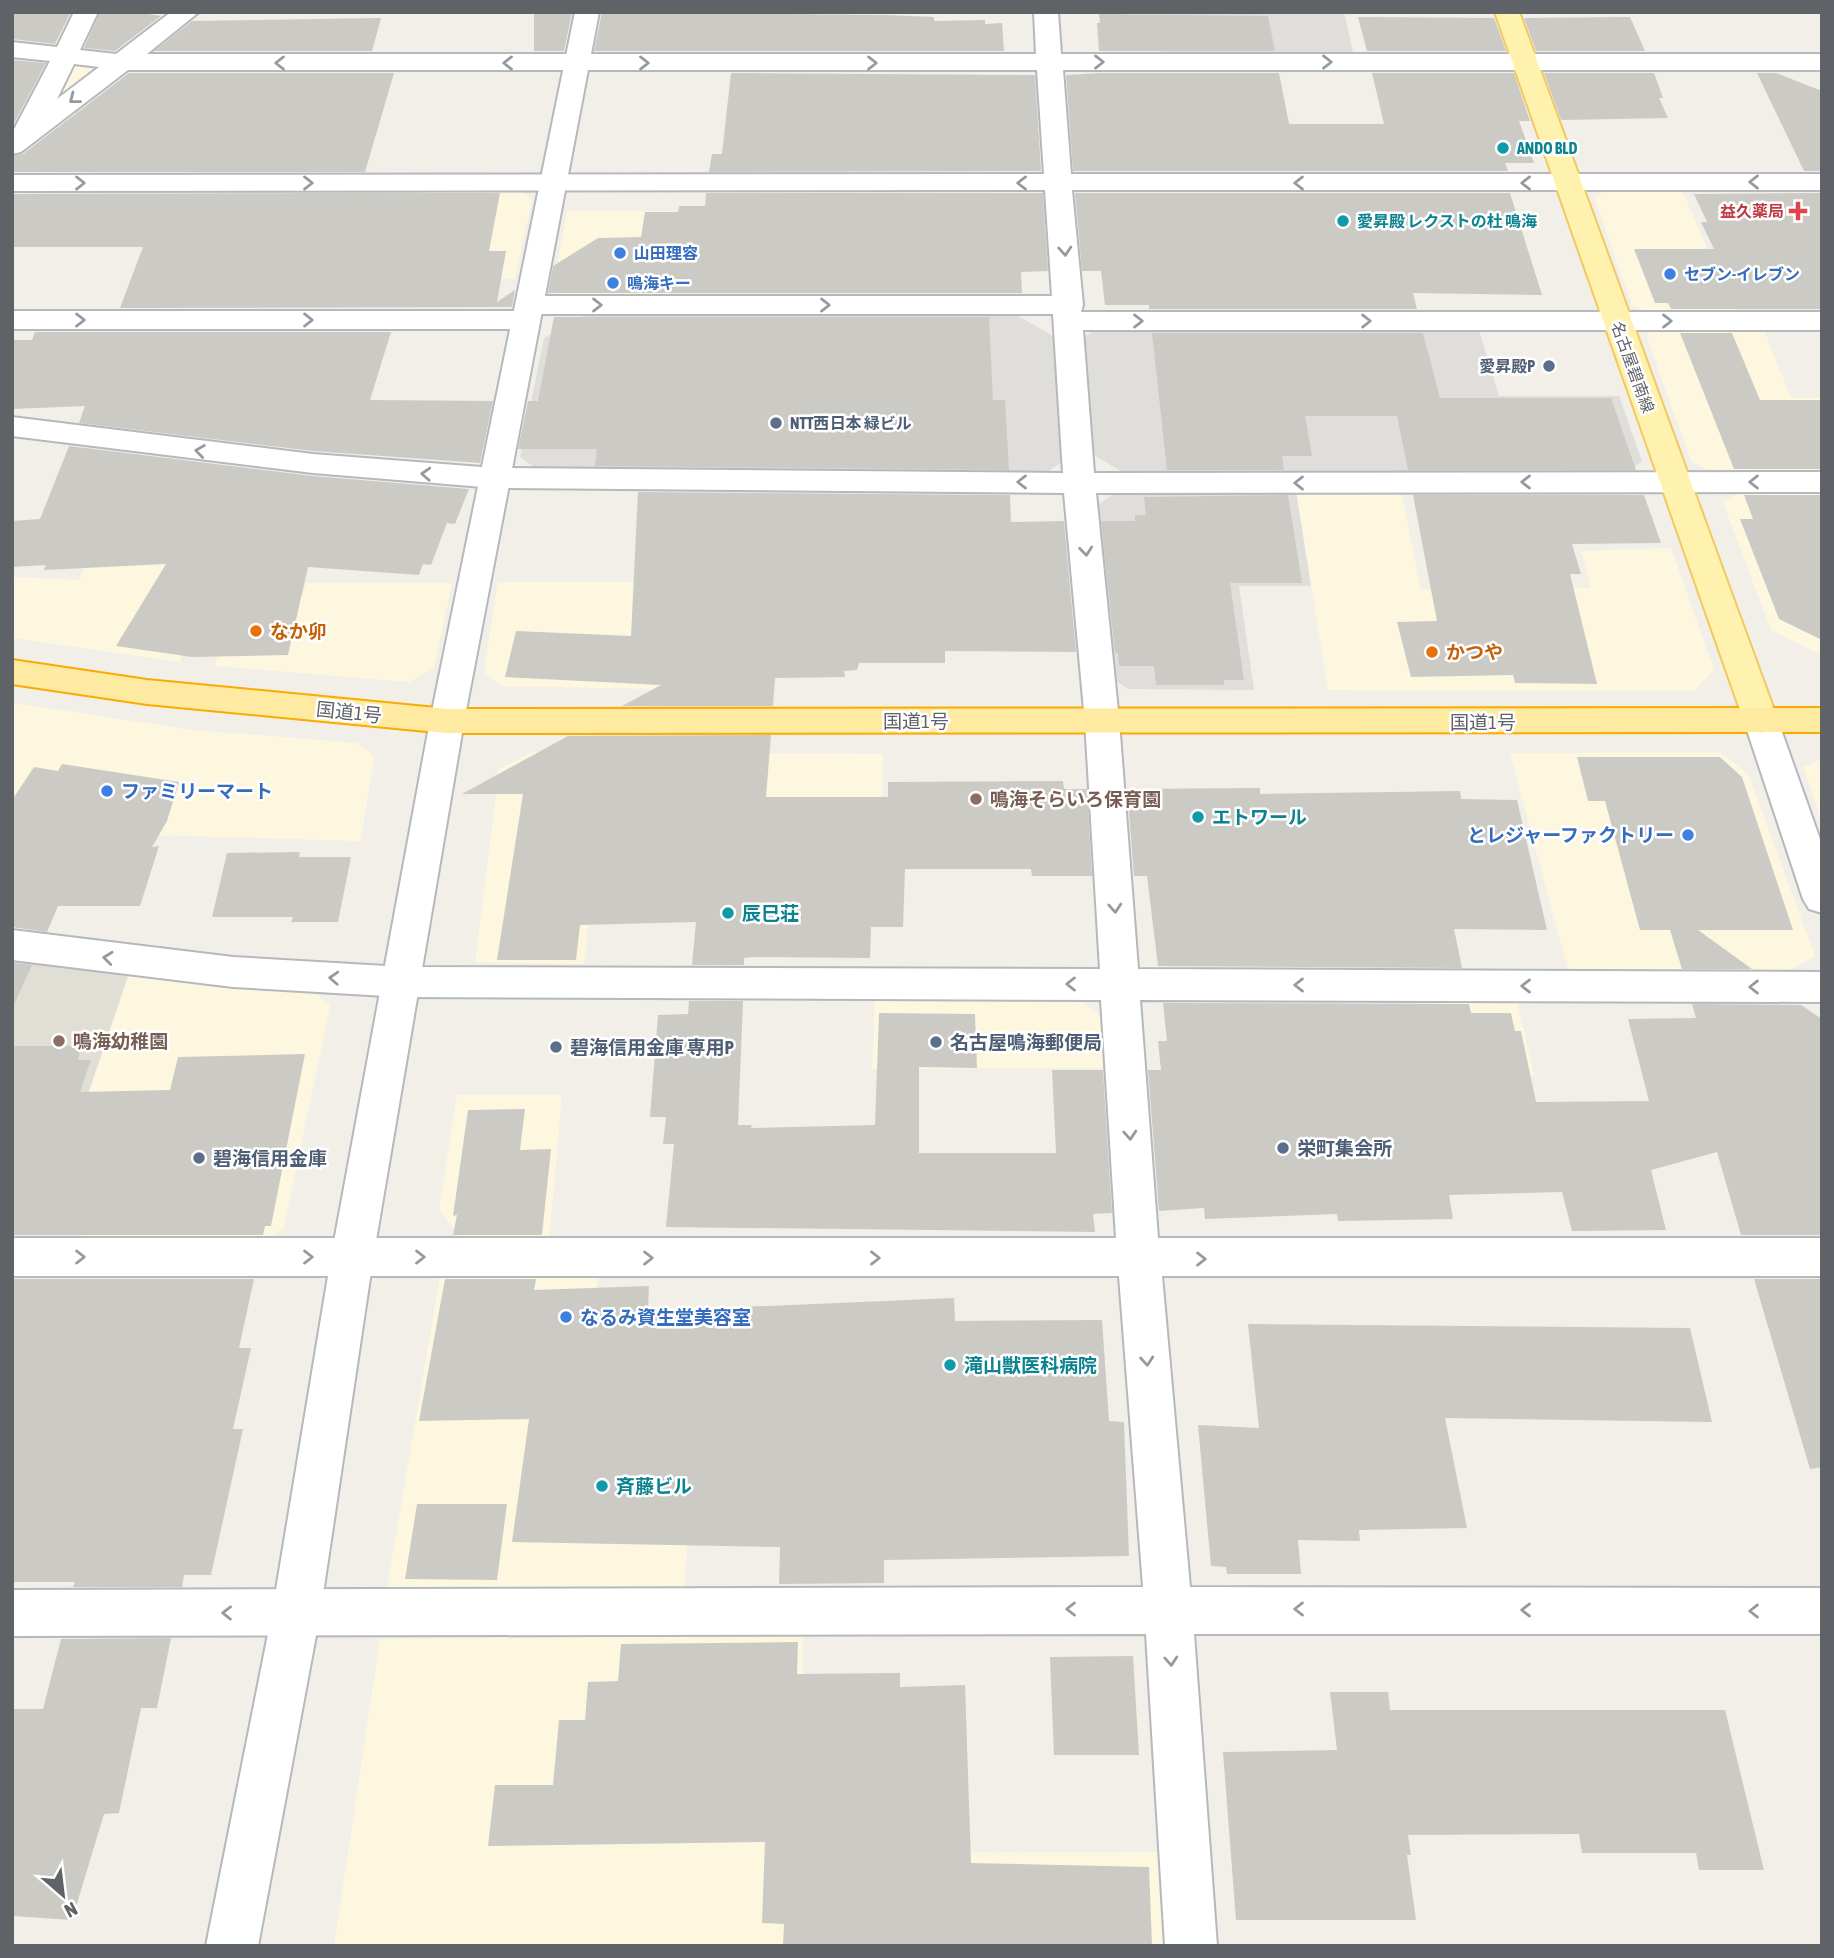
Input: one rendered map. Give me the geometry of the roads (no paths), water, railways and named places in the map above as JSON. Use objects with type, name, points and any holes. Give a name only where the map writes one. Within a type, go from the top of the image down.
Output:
[{"type":"highway","name":"国道1号","points":[[12,672],[147,692],[447,721],[1822,720]]},
{"type":"main road","name":"名古屋碧南線","points":[[1507,12],[1761,722]]},
{"type":"street","points":[[12,162],[20,139],[86,12]]},
{"type":"street","points":[[20,139],[187,12]]},
{"type":"street","points":[[232,1946],[296,1614],[352,1258],[447,721],[587,12]]},
{"type":"street","points":[[1046,12],[1079,483],[1102,721],[1191,1946]]},
{"type":"street","points":[[12,49],[121,62],[1822,62]]},
{"type":"street","points":[[12,183],[1822,182]]},
{"type":"street","points":[[12,320],[527,313],[1069,313],[1616,321],[1822,321]]},
{"type":"street","points":[[12,426],[244,457],[413,474],[495,478],[1079,483],[1822,482]]},
{"type":"street","points":[[1761,722],[1822,899]]},
{"type":"street","points":[[12,945],[233,972],[402,982],[1822,987]]},
{"type":"street","points":[[12,1257],[1822,1257]]},
{"type":"street","points":[[12,1613],[1168,1609],[1822,1611]]},
{"type":"place","name":"ANDO BLD","points":[[1503,148]]},
{"type":"place","name":"益久薬局","points":[[1798,211]]},
{"type":"place","name":"愛昇殿 レクストの杜 鳴海","points":[[1343,221]]},
{"type":"place","name":"山田理容","points":[[620,253]]},
{"type":"place","name":"セブン-イレブン","points":[[1670,274]]},
{"type":"place","name":"鳴海キー","points":[[613,283]]},
{"type":"place","name":"愛昇殿P","points":[[1549,366]]},
{"type":"place","name":"NTT西日本 緑ビル","points":[[776,423]]},
{"type":"place","name":"なか卯","points":[[256,631]]},
{"type":"place","name":"かつや","points":[[1432,652]]},
{"type":"place","name":"ファミリーマート","points":[[107,791]]},
{"type":"place","name":"鳴海そらいろ保育園","points":[[976,799]]},
{"type":"place","name":"エトワール","points":[[1198,817]]},
{"type":"place","name":"とレジャーファクトリー","points":[[1688,835]]},
{"type":"place","name":"辰巳荘","points":[[728,913]]},
{"type":"place","name":"鳴海幼稚園","points":[[59,1041]]},
{"type":"place","name":"名古屋鳴海郵便局","points":[[936,1042]]},
{"type":"place","name":"碧海信用金庫 専用P","points":[[556,1047]]},
{"type":"place","name":"栄町集会所","points":[[1283,1148]]},
{"type":"place","name":"碧海信用金庫","points":[[199,1158]]},
{"type":"place","name":"なるみ資生堂美容室","points":[[566,1317]]},
{"type":"place","name":"滝山獣医科病院","points":[[950,1365]]},
{"type":"place","name":"斉藤ビル","points":[[602,1486]]}]
